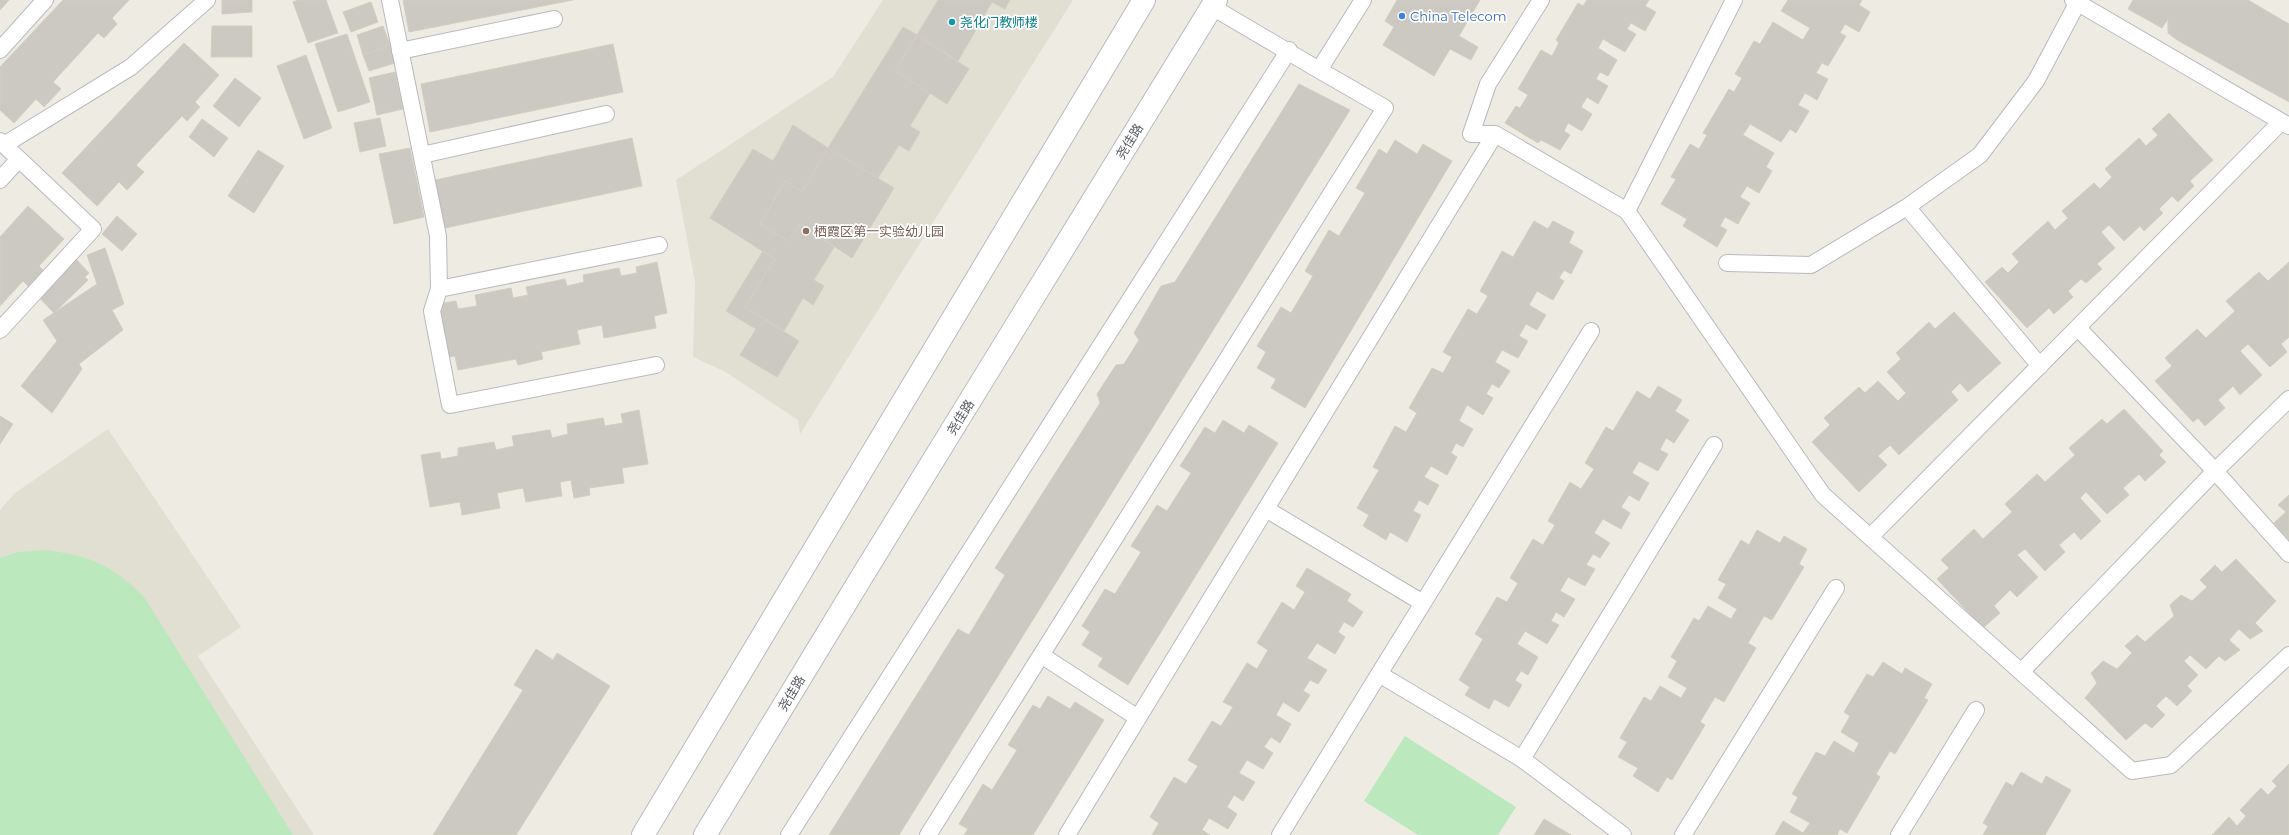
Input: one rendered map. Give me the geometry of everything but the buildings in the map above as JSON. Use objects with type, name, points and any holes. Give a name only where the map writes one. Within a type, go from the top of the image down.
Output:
[{"type":"main road","points":[[643,835],[1144,0]]},
{"type":"main road","name":"尧佳路","points":[[706,835],[861,578],[1214,3]]},
{"type":"lane","points":[[0,50],[45,0]]},
{"type":"lane","points":[[0,330],[93,229],[2,143],[131,67],[207,0]]},
{"type":"lane","points":[[390,0],[438,236],[439,289],[432,311],[450,405],[656,365]]},
{"type":"lane","points":[[1319,70],[1363,0]]},
{"type":"lane","points":[[1541,0],[1488,84],[1472,134],[1495,134],[1628,211],[1823,495],[2132,770],[2171,765],[2289,656]]},
{"type":"lane","points":[[1628,211],[1734,0]]},
{"type":"lane","points":[[1727,263],[1811,265],[1907,207],[1980,155],[2036,81],[2077,1],[2285,124],[2078,328],[1870,537]]},
{"type":"lane","points":[[928,835],[1385,108],[1319,70],[1214,3]]},
{"type":"lane","points":[[400,52],[554,19]]},
{"type":"lane","points":[[789,835],[1289,50]]},
{"type":"lane","points":[[422,155],[606,114]]},
{"type":"lane","points":[[1067,835],[1495,134]]},
{"type":"lane","points":[[0,180],[19,159]]},
{"type":"lane","points":[[1907,207],[2040,366]]},
{"type":"lane","points":[[439,289],[658,245]]},
{"type":"lane","points":[[2078,328],[2215,471],[2289,554]]},
{"type":"lane","points":[[1280,835],[1591,331]]},
{"type":"lane","points":[[2021,672],[2215,471],[2289,399]]},
{"type":"lane","points":[[1522,759],[1714,445]]},
{"type":"lane","points":[[1266,509],[1423,603]]},
{"type":"lane","points":[[1683,835],[1836,588]]},
{"type":"lane","points":[[1041,656],[1138,718]]},
{"type":"lane","points":[[1379,674],[1522,759],[1623,835]]},
{"type":"lane","points":[[1899,835],[1976,710]]},
{"type":"shaded area","name":"栖霞区第一实验幼儿园","points":[[883,0],[1073,0],[800,434],[798,420],[724,371],[693,357],[695,282],[676,180],[833,77]]},
{"type":"shaded area","points":[[108,429],[241,627],[198,656],[314,835],[0,835],[0,510],[15,493]]},
{"type":"green space","points":[[46,550],[76,555],[100,564],[122,577],[144,597],[293,835],[0,835],[0,558],[18,552]]},
{"type":"green space","points":[[1405,736],[1516,807],[1498,835],[1418,835],[1364,801]]},
{"type":"place","name":"China Telecom","points":[[1402,16]]},
{"type":"place","name":"尧化门教师楼","points":[[952,22]]},
{"type":"place","name":"栖霞区第一实验幼儿园","points":[[806,231]]}]
